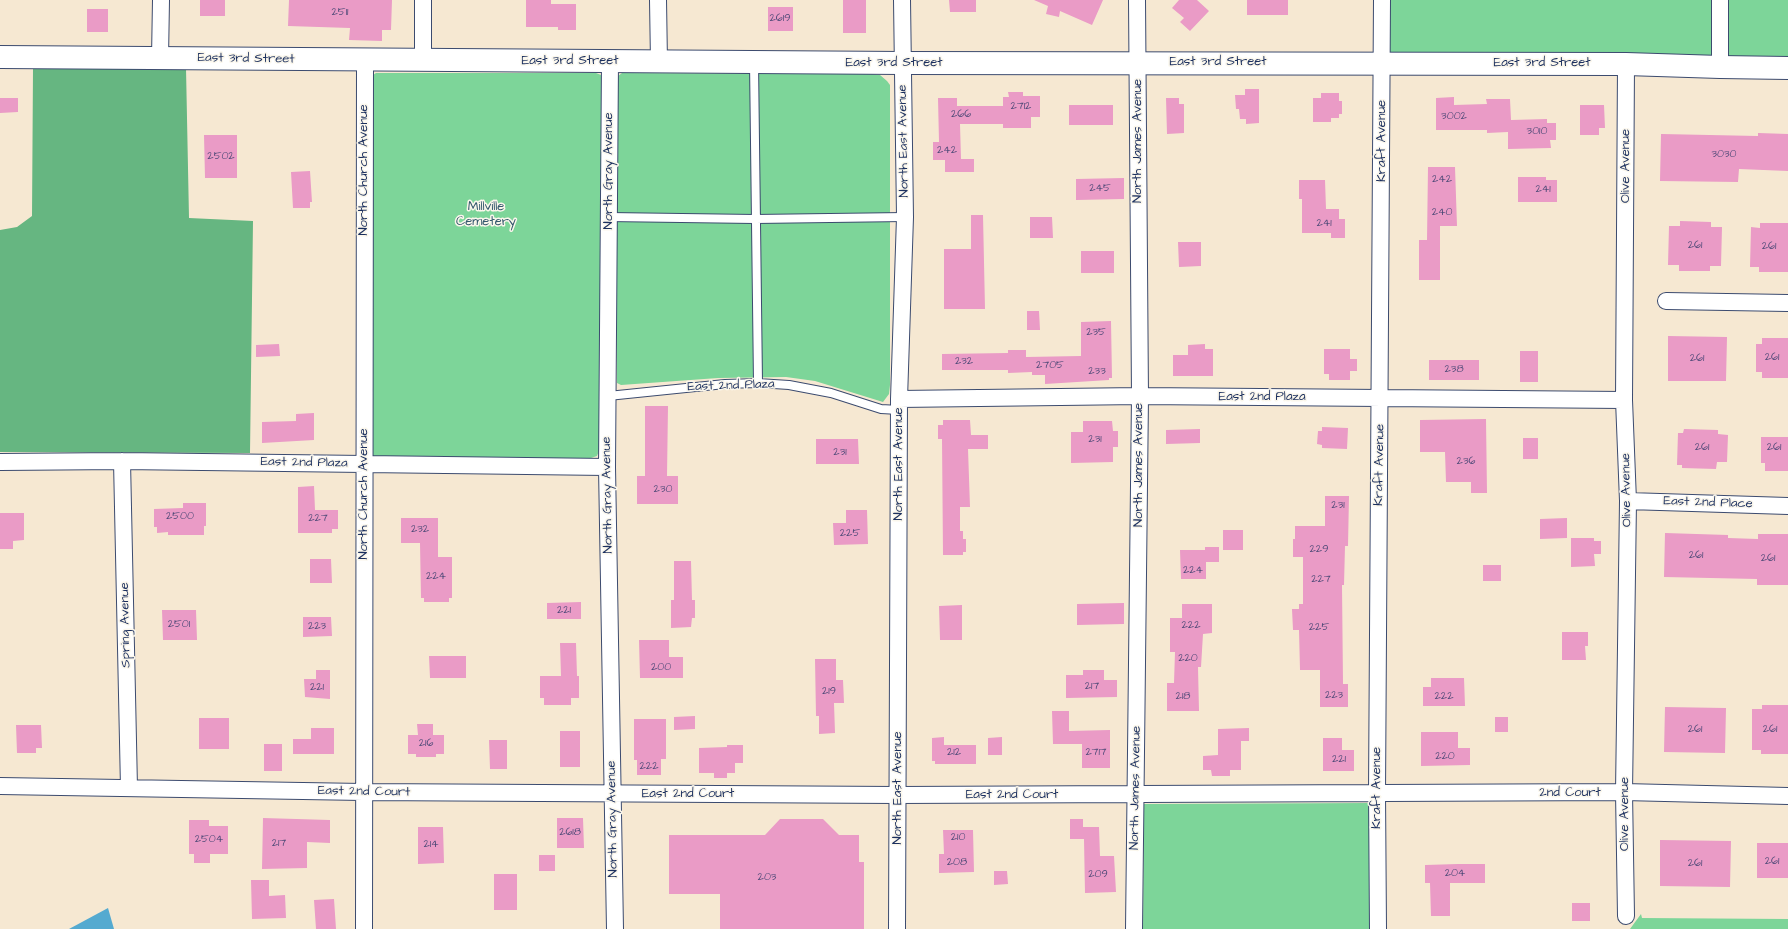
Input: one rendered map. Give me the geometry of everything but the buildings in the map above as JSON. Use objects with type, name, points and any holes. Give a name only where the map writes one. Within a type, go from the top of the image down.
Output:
[{"type":"street","points":[[160,58],[161,0]]},
{"type":"street","points":[[422,0],[423,60]]},
{"type":"street","points":[[658,0],[659,62]]},
{"type":"street","name":"North East Avenue","points":[[897,929],[899,404],[905,217],[902,0]]},
{"type":"street","name":"North James Avenue","points":[[1134,929],[1140,396],[1137,0]]},
{"type":"street","name":"Kraft Avenue","points":[[1378,929],[1377,794],[1382,0]]},
{"type":"street","points":[[1720,0],[1720,67]]},
{"type":"street","name":"East 3rd Street","points":[[0,58],[903,63],[1138,62],[1626,64],[1788,68]]},
{"type":"street","name":"North Church Avenue","points":[[364,929],[365,60]]},
{"type":"street","name":"North Gray Avenue","points":[[610,61],[607,467],[615,929]]},
{"type":"street","name":"Olive Avenue","points":[[1626,64],[1624,400],[1628,501],[1624,792],[1626,916]]},
{"type":"street","points":[[1666,301],[1788,303]]},
{"type":"street","name":"East 2nd Plaza","points":[[899,404],[1140,396],[1624,400]]},
{"type":"street","name":"East 2nd Plaza","points":[[0,462],[122,461],[607,467]]},
{"type":"street","name":"Spring Avenue","points":[[122,461],[129,788]]},
{"type":"street","name":"East 2nd Place","points":[[1628,501],[1788,506]]},
{"type":"street","name":"East 2nd Court","points":[[0,786],[363,792],[897,795],[1377,794]]},
{"type":"street","name":"2nd Court","points":[[1377,794],[1624,792],[1788,796]]},
{"type":"lane","points":[[754,62],[758,383]]},
{"type":"lane","points":[[608,217],[755,219],[905,217]]},
{"type":"lane","name":"East 2nd Plaza","points":[[608,396],[725,384],[758,383],[796,386],[831,393],[881,409],[899,404]]},
{"type":"green space","points":[[1390,0],[1712,0],[1712,58],[1390,53]]},
{"type":"green space","points":[[1728,0],[1788,0],[1788,58],[1728,58]]},
{"type":"green space","points":[[186,68],[189,218],[253,221],[250,453],[0,452],[0,230],[17,227],[32,216],[33,69]]},
{"type":"green space","name":"Millville Cemetery","points":[[376,73],[596,73],[601,75],[601,446],[597,456],[591,458],[378,458],[372,455],[373,75]]},
{"type":"green space","points":[[622,73],[872,74],[880,75],[887,81],[890,85],[890,385],[889,394],[883,402],[815,381],[786,377],[718,378],[621,385],[617,383],[616,81],[618,76]]},
{"type":"green space","points":[[1369,803],[1370,929],[1143,929],[1144,804]]},
{"type":"green space","points":[[1641,914],[1642,918],[1788,919],[1788,929],[1630,929]]},
{"type":"water","points":[[108,908],[114,929],[69,929]]}]
